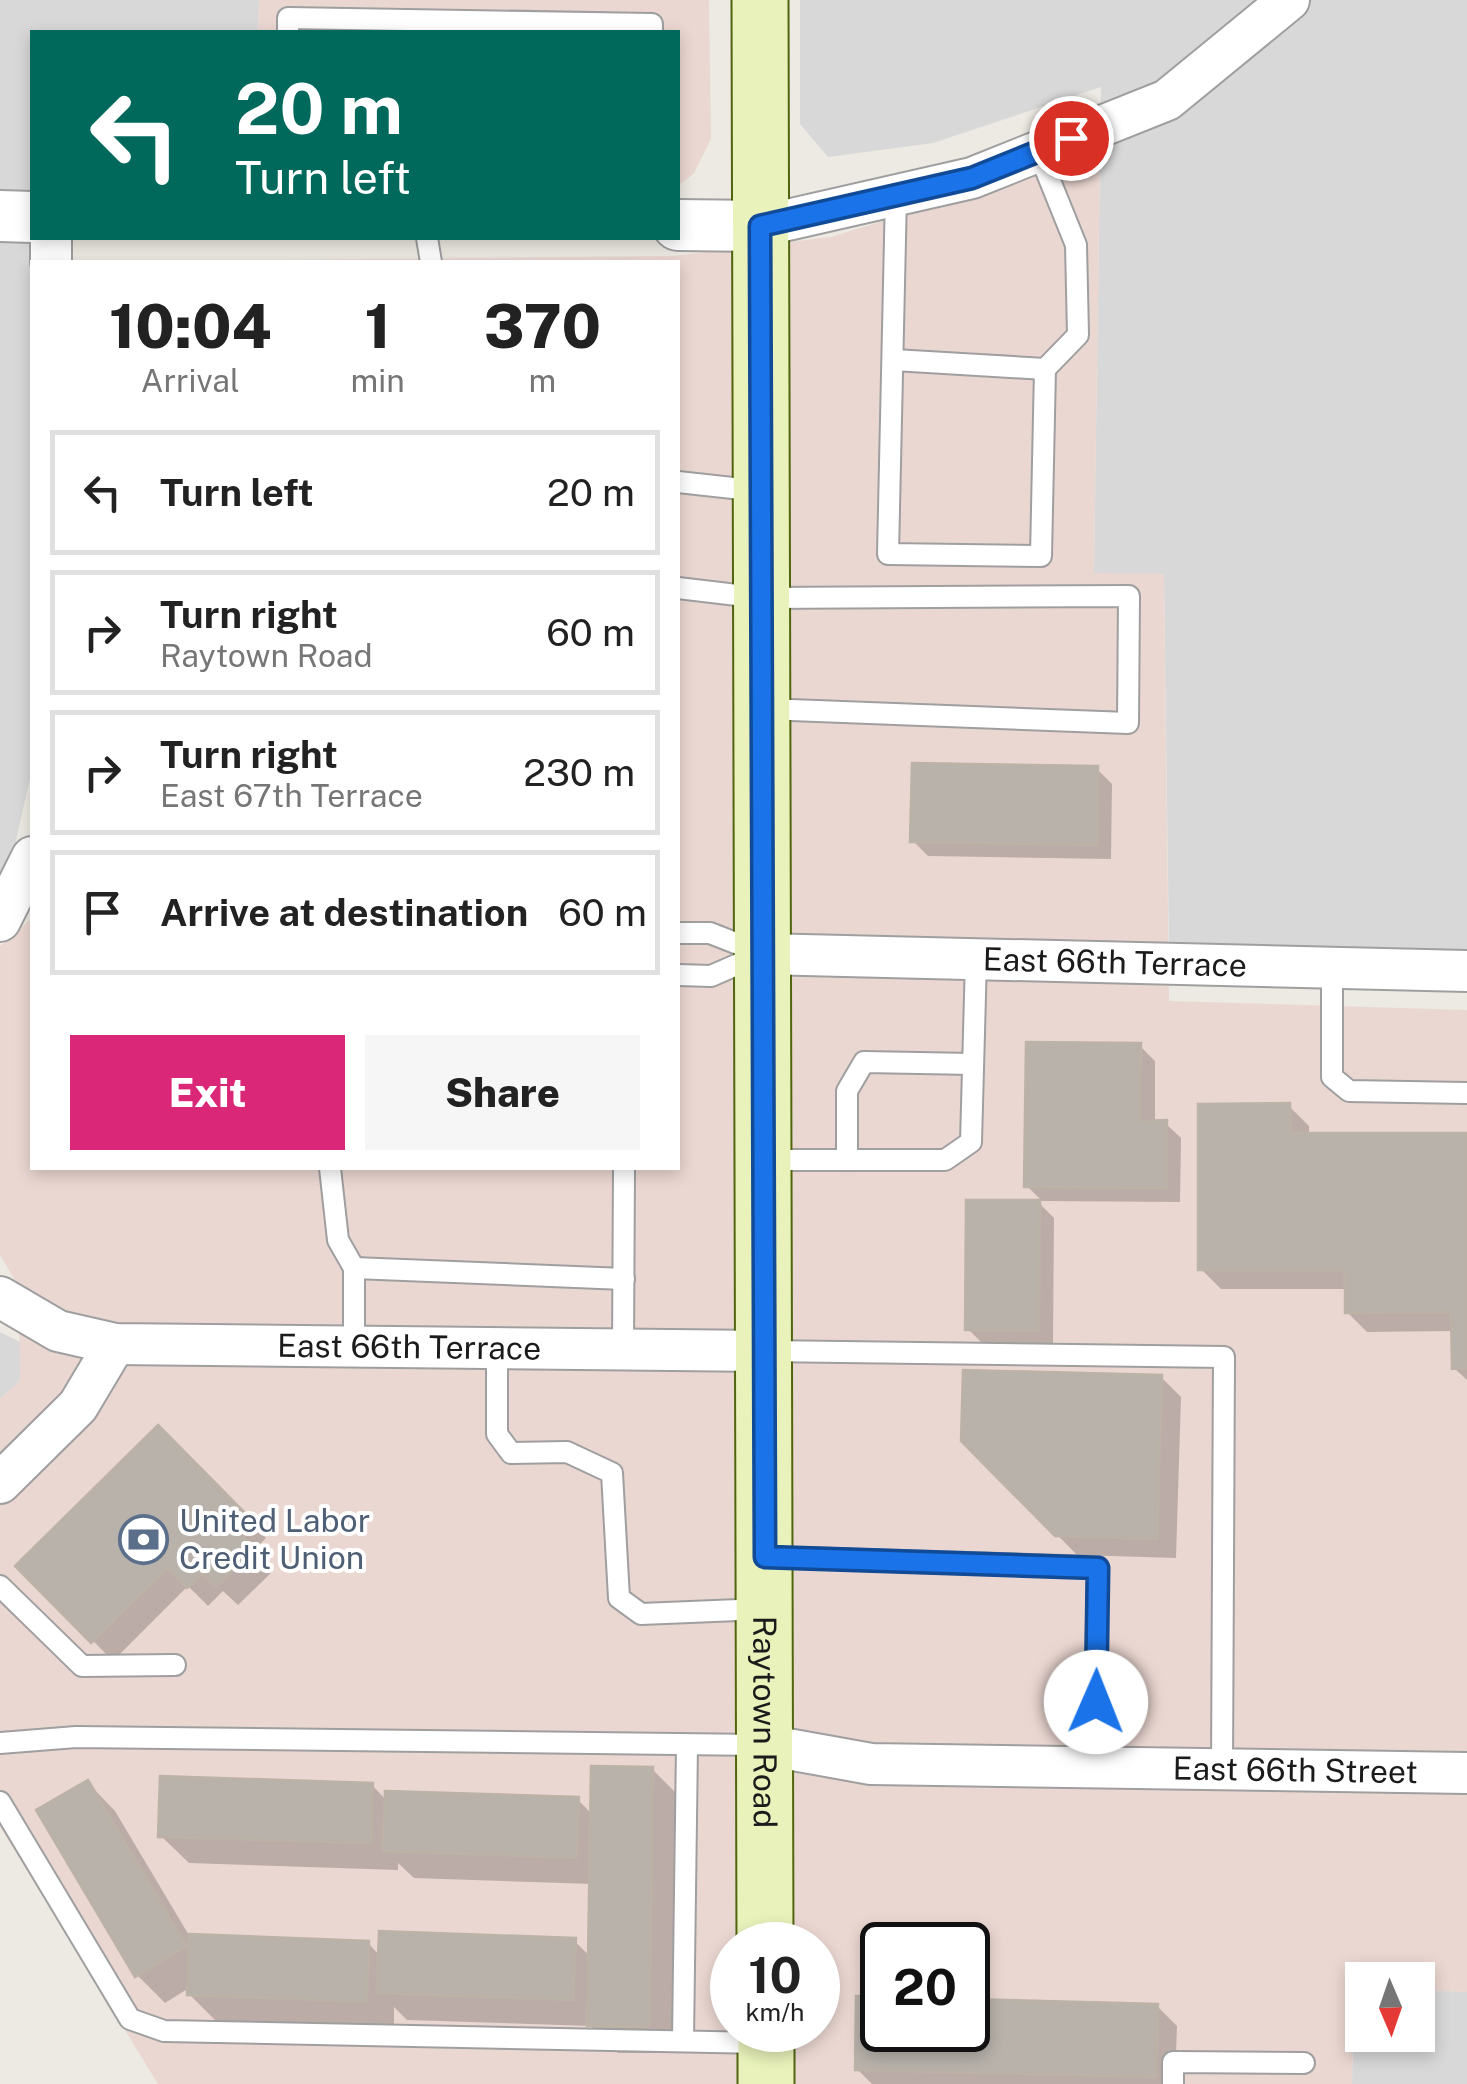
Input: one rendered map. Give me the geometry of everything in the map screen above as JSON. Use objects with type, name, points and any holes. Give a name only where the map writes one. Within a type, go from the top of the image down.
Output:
[{"type":"main road","name":"Raytown Road","points":[[760,0],[766,1922]]},
{"type":"street","points":[[680,225],[760,226],[972,178],[1167,100],[1289,0]]},
{"type":"street","points":[[0,216],[30,217]]},
{"type":"street","points":[[0,921],[30,862]]},
{"type":"street","name":"East 66th Terrace","points":[[763,954],[1467,972]]},
{"type":"street","name":"East 66th Terrace","points":[[0,1296],[58,1331],[114,1344],[764,1351]]},
{"type":"street","points":[[0,1483],[78,1406],[114,1344]]},
{"type":"street","name":"East 66th Street","points":[[765,1745],[871,1764],[1467,1774]]},
{"type":"lane","points":[[288,30],[288,18],[652,24],[652,30]]},
{"type":"lane","points":[[896,194],[888,554],[1041,556],[1045,369],[1078,334],[1076,245],[1038,151]]},
{"type":"lane","points":[[894,360],[1045,369]]},
{"type":"lane","points":[[680,482],[761,492]]},
{"type":"lane","points":[[680,588],[762,598],[1129,596],[1128,723],[762,709]]},
{"type":"lane","points":[[680,933],[710,933],[763,954]]},
{"type":"lane","points":[[680,975],[711,976],[763,954]]},
{"type":"lane","points":[[764,1160],[945,1160],[971,1142],[976,959]]},
{"type":"lane","points":[[1332,968],[1332,1077],[1349,1091],[1467,1094]]},
{"type":"lane","points":[[846,1160],[847,1092],[864,1062],[973,1064]]},
{"type":"lane","points":[[330,1170],[338,1240],[354,1268],[354,1346]]},
{"type":"lane","points":[[624,1170],[624,1350]]},
{"type":"lane","points":[[354,1268],[624,1279]]},
{"type":"lane","points":[[497,1348],[498,1434],[511,1453],[567,1452],[612,1473],[618,1598],[641,1614],[765,1583],[1098,1568],[1094,1768]]},
{"type":"lane","points":[[764,1351],[1224,1356],[1222,1770]]},
{"type":"lane","points":[[0,1586],[82,1666],[175,1665]]},
{"type":"lane","points":[[0,1743],[76,1738],[765,1745]]},
{"type":"lane","points":[[683,2040],[687,1745]]},
{"type":"lane","points":[[0,1802],[130,2019],[164,2031],[683,2040],[710,2044]]},
{"type":"lane","points":[[1172,2084],[1173,2062],[1304,2063]]},
{"type":"shaded area","points":[[0,0],[259,0],[258,30],[30,30],[30,778],[15,845],[0,875]]},
{"type":"shaded area","points":[[259,0],[709,0],[711,139],[694,173],[680,184],[680,30],[258,30]]},
{"type":"shaded area","points":[[800,0],[1467,0],[1467,958],[1169,949],[1164,574],[1094,574],[1101,87],[933,143],[828,157],[800,124]]},
{"type":"shaded area","points":[[1100,154],[1094,573],[1164,574],[1169,1001],[1467,1010],[1467,1992],[1435,1991],[1435,1962],[1345,1962],[1345,2052],[1353,2052],[1352,2084],[158,2084],[0,1827],[0,1399],[20,1381],[19,1287],[0,1255],[0,946],[30,920],[30,1170],[680,1170],[680,260],[284,260],[672,256],[831,237]]},
{"type":"shaded area","points":[[0,1332],[20,1342],[20,1381],[0,1399]]},
{"type":"shaded area","points":[[1435,1991],[1467,1992],[1467,2084],[1352,2084],[1353,2052],[1435,2052]]},
{"type":"building","points":[[912,763],[1098,766],[1097,845],[910,842]]},
{"type":"building","points":[[1026,1042],[1141,1043],[1140,1121],[1167,1120],[1166,1188],[1024,1187]]},
{"type":"building","points":[[1290,1103],[1290,1133],[1467,1133],[1467,1368],[1452,1369],[1451,1312],[1345,1313],[1345,1270],[1198,1270],[1198,1104]]},
{"type":"building","points":[[966,1200],[1040,1200],[1039,1331],[965,1330]]},
{"type":"building","points":[[963,1370],[1162,1375],[1157,1539],[1055,1536],[961,1441]]},
{"type":"building","name":"United Labor Credit Union","points":[[158,1425],[248,1516],[235,1529],[255,1549],[216,1587],[202,1573],[187,1588],[167,1568],[91,1643],[15,1566]]},
{"type":"building","points":[[591,1766],[653,1767],[649,2027],[587,2026]]},
{"type":"building","points":[[160,1776],[373,1783],[371,1843],[158,1837]]},
{"type":"building","points":[[88,1780],[186,1946],[135,1977],[36,1810]]},
{"type":"building","points":[[385,1791],[579,1797],[576,1858],[383,1851]]},
{"type":"building","points":[[379,1931],[576,1938],[573,2000],[377,1993]]},
{"type":"building","points":[[189,1934],[369,1941],[367,2002],[187,1995]]},
{"type":"building","points":[[856,1996],[860,1996],[860,2052],[990,2052],[990,2000],[1158,2004],[1156,2077],[855,2070]]},
{"type":"place","name":"United Labor Credit Union","points":[[144,1539]]},
{"type":"route","points":[[1071,138],[972,178],[760,226],[765,1557],[1098,1568],[1096,1702]]}]
